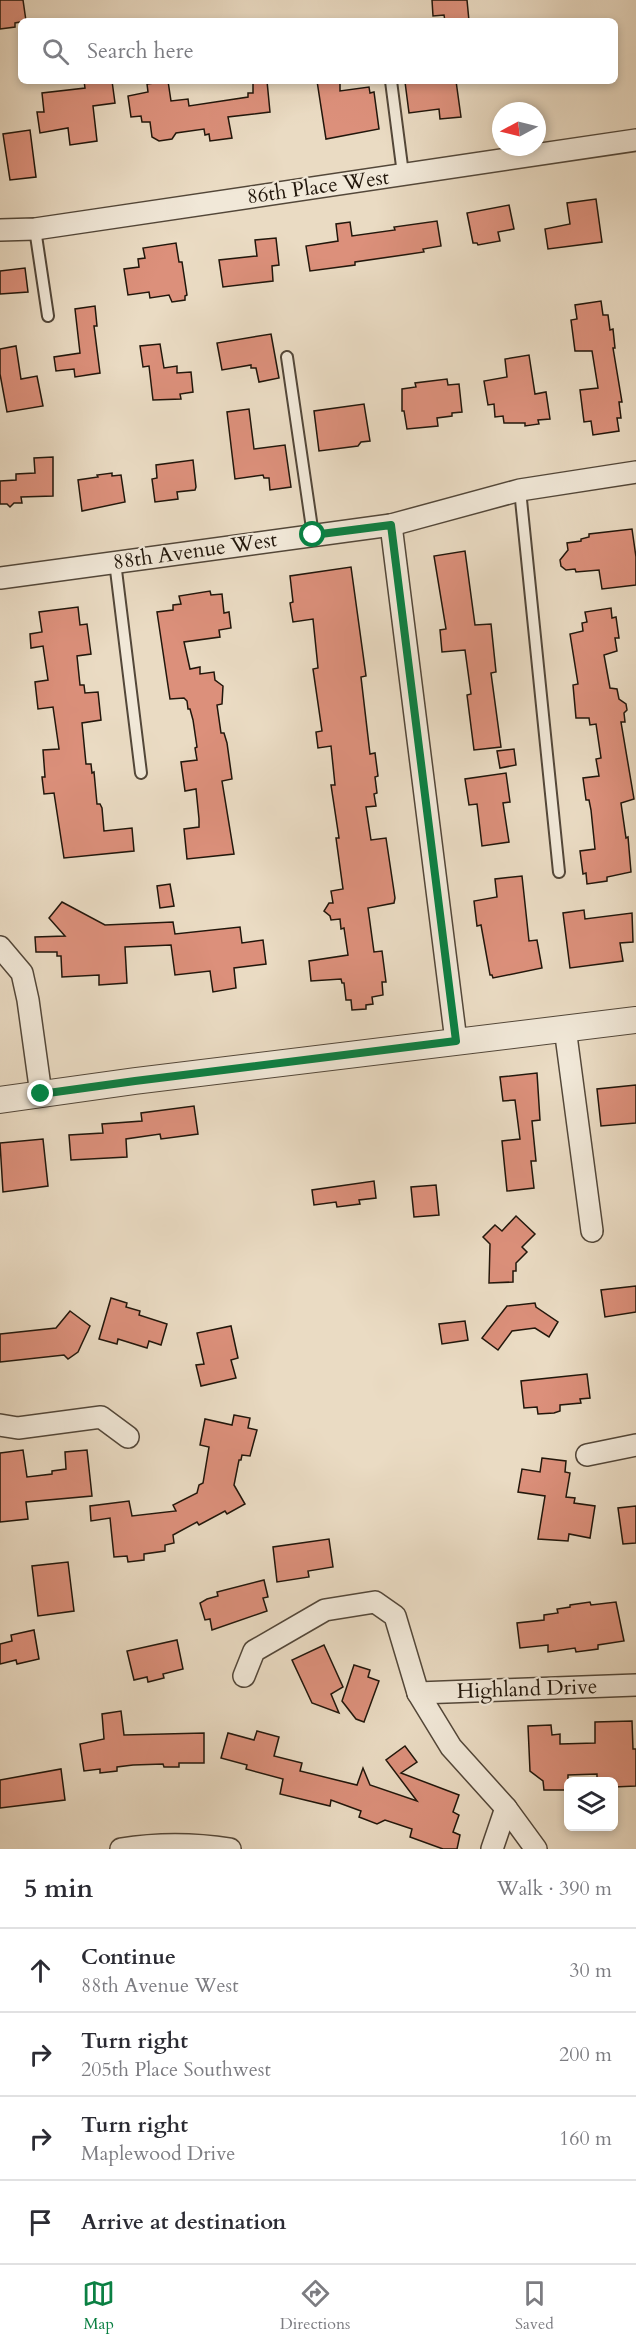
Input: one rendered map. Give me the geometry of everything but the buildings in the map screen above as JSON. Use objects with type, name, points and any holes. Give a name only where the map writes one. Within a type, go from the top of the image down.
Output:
[{"type":"street","name":"86th Place West","points":[[0,230],[35,229],[636,140]]},
{"type":"street","name":"88th Avenue West","points":[[0,578],[391,525],[520,490],[636,472]]},
{"type":"street","points":[[391,525],[456,1041]]},
{"type":"street","points":[[0,947],[22,973],[41,1094]]},
{"type":"street","points":[[0,1100],[135,1081],[636,1020]]},
{"type":"street","points":[[565,1028],[591,1231]]},
{"type":"street","points":[[0,1425],[18,1428],[101,1417],[128,1437]]},
{"type":"street","points":[[587,1455],[636,1445]]},
{"type":"street","name":"Highland Drive","points":[[244,1676],[254,1651],[326,1610],[375,1602],[395,1616],[418,1693],[451,1747],[506,1808],[536,1849]]},
{"type":"street","name":"Highland Drive","points":[[418,1693],[636,1685]]},
{"type":"street","points":[[492,1849],[506,1808]]},
{"type":"street","points":[[121,1849],[153,1844],[188,1843],[230,1849]]},
{"type":"lane","points":[[392,84],[403,174]]},
{"type":"lane","points":[[35,229],[48,316]]},
{"type":"lane","points":[[287,357],[313,535]]},
{"type":"lane","points":[[520,490],[559,872]]},
{"type":"lane","points":[[115,562],[141,773]]},
{"type":"route","points":[[41,1094],[456,1041],[391,525],[313,535]]}]
